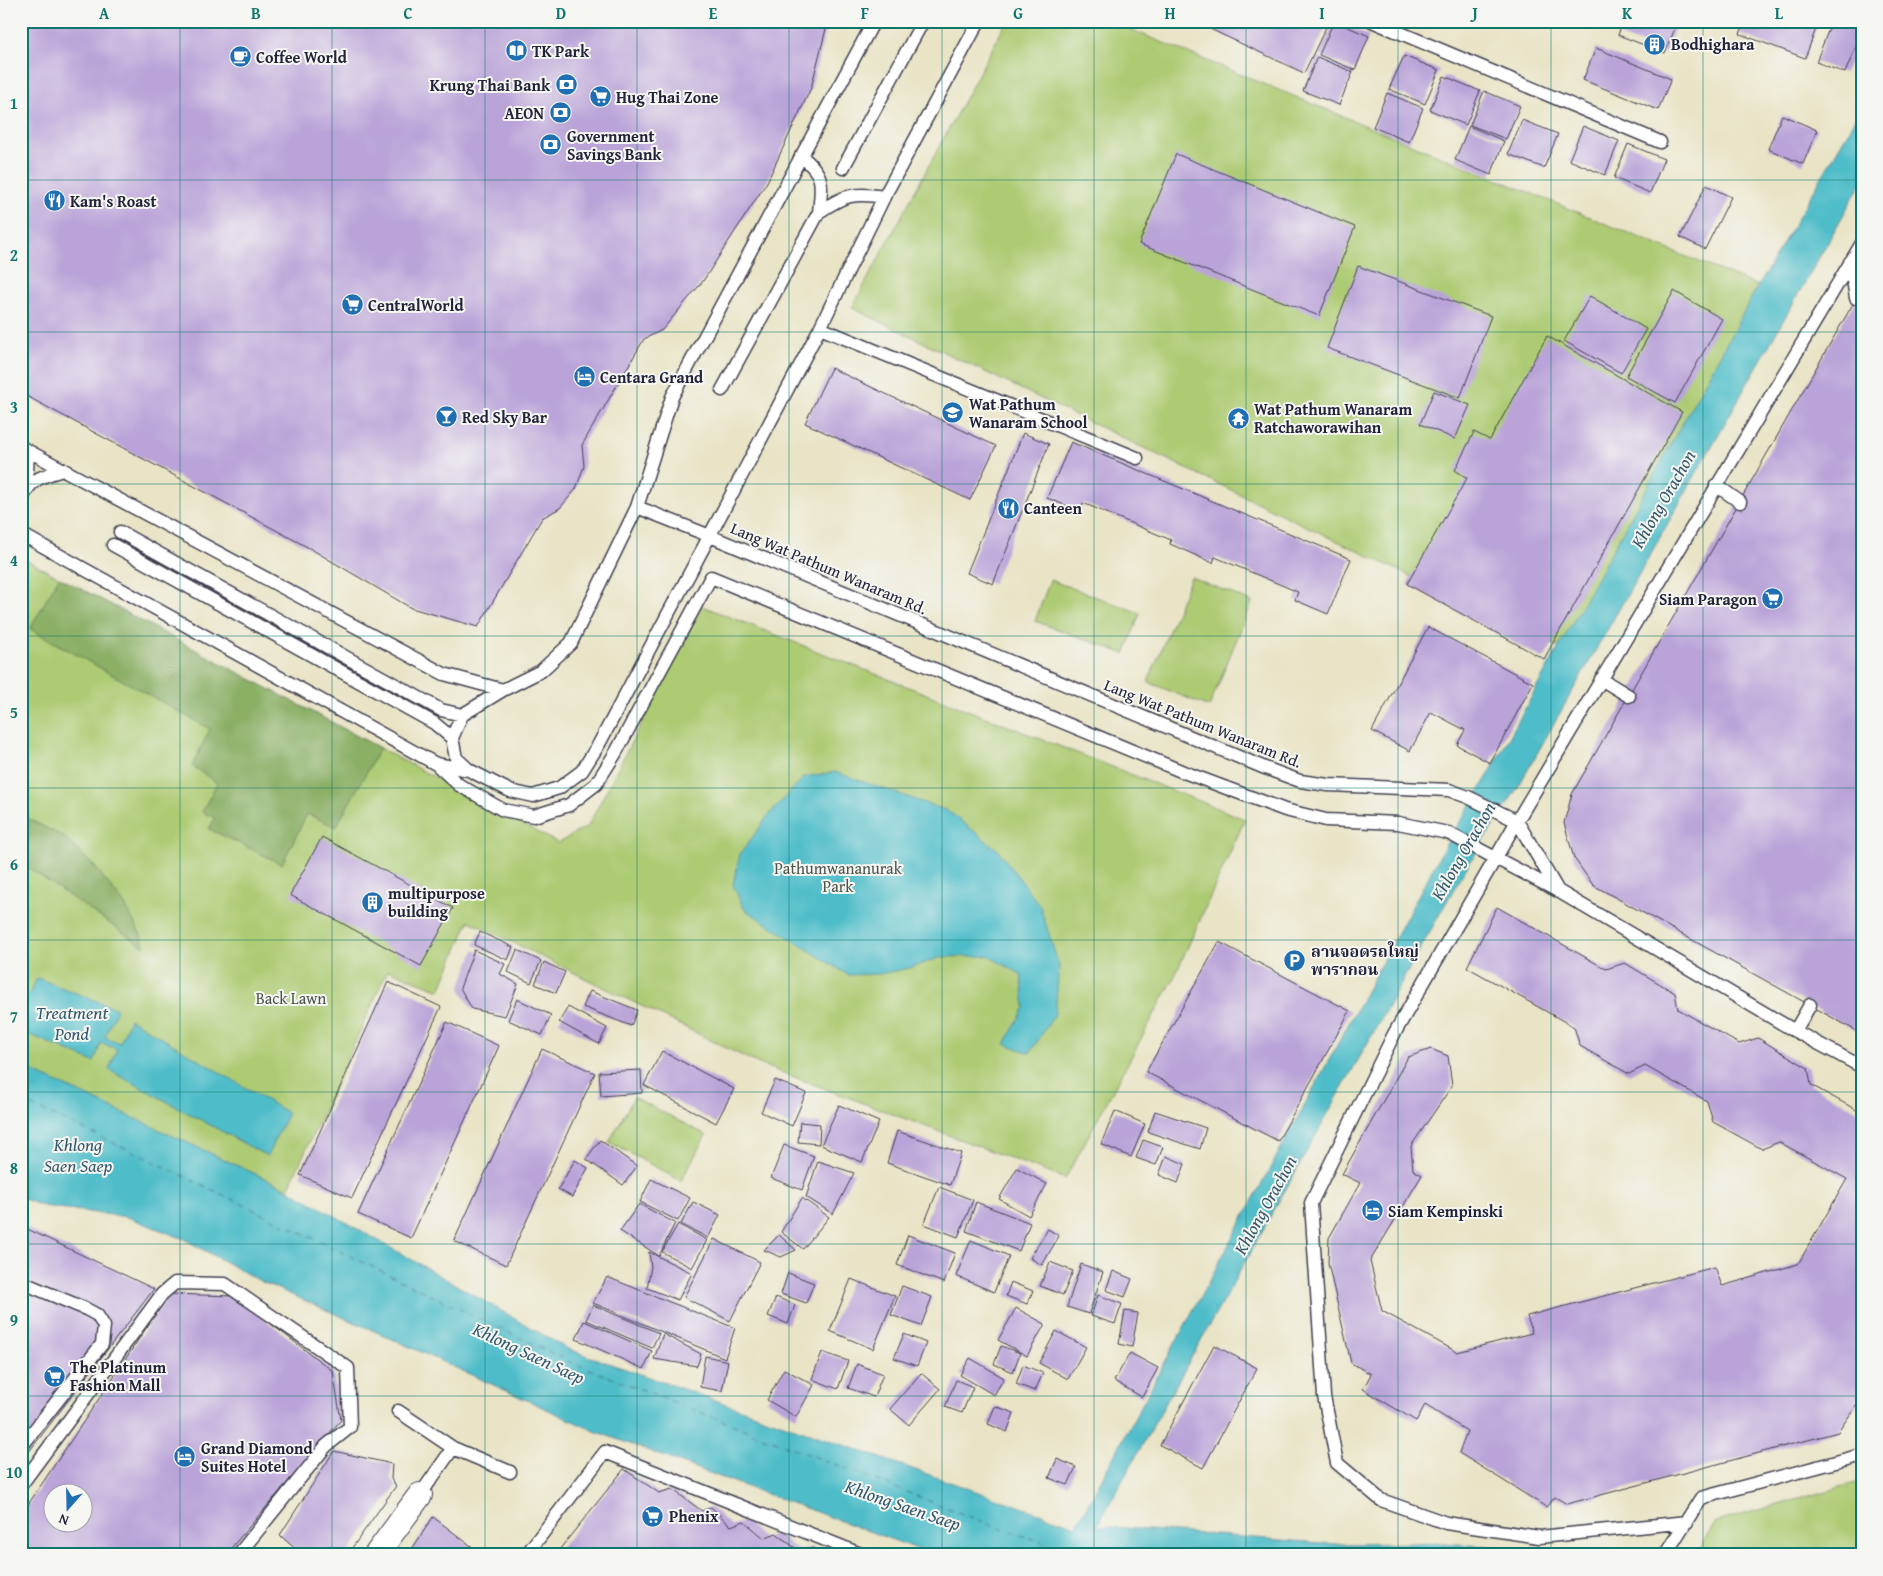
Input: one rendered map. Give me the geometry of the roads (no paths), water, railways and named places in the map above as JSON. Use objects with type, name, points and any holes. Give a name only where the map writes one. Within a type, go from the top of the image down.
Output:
[{"type":"street","points":[[376,1555],[420,1496]]},
{"type":"lane","points":[[874,21],[672,397],[637,507],[571,643],[541,671],[503,690],[462,715],[452,738],[456,758],[469,770],[510,792],[533,796],[559,788],[582,771],[599,744],[820,328],[884,197],[979,21]]},
{"type":"lane","points":[[843,168],[923,21]]},
{"type":"lane","points":[[1372,21],[1660,142]]},
{"type":"lane","points":[[722,390],[819,212],[822,186],[815,167],[801,156]]},
{"type":"lane","points":[[819,212],[838,199],[861,193],[884,197]]},
{"type":"lane","points":[[1687,1522],[1539,1538],[1446,1523],[1381,1500],[1337,1463],[1324,1396],[1311,1203],[1394,1034],[1600,679],[1862,242]]},
{"type":"lane","points":[[1850,262],[1856,298]]},
{"type":"lane","points":[[820,328],[1137,458]]},
{"type":"lane","points":[[25,449],[444,674],[503,690]]},
{"type":"lane","points":[[21,488],[27,473],[25,449]]},
{"type":"lane","points":[[21,503],[24,494],[39,477],[63,470]]},
{"type":"lane","points":[[1716,485],[1740,502]]},
{"type":"lane","name":"Lang Wat Pathum Wanaram Rd.","points":[[637,507],[1300,781],[1448,790],[1468,797],[1517,821]]},
{"type":"lane","points":[[21,522],[25,536],[436,764],[459,786],[503,810],[534,816],[568,805],[596,784],[615,754],[711,577],[1181,771],[1277,808],[1326,820],[1398,823],[1448,833],[1558,891],[1795,1031],[1862,1067]]},
{"type":"lane","points":[[120,532],[441,710],[462,715]]},
{"type":"lane","points":[[113,545],[434,723],[452,738]]},
{"type":"lane","points":[[1600,679],[1629,696]]},
{"type":"lane","points":[[436,764],[469,770]]},
{"type":"lane","points":[[1517,821],[1558,891]]},
{"type":"lane","points":[[1795,1031],[1810,1005]]},
{"type":"lane","points":[[21,1282],[86,1309],[97,1315],[104,1326],[102,1344],[21,1447]]},
{"type":"lane","points":[[21,1485],[162,1294],[175,1283],[225,1284],[348,1368],[350,1428],[326,1446],[238,1555]]},
{"type":"lane","points":[[398,1411],[453,1448],[510,1472]]},
{"type":"lane","points":[[420,1496],[453,1448]]},
{"type":"lane","points":[[526,1555],[604,1452],[863,1555]]},
{"type":"lane","points":[[1665,1555],[1701,1498],[1862,1455]]},
{"type":"water","name":"Khlong Saen Saep","points":[[1862,108],[1862,182],[1518,787],[1460,878],[1097,1526],[1334,1544],[1442,1543],[1611,1555],[934,1555],[597,1432],[260,1281],[184,1239],[127,1217],[43,1206],[21,1198],[21,1066],[288,1189],[568,1349],[1076,1526],[1444,848],[1489,774],[1758,286]]},
{"type":"water","points":[[835,772],[948,811],[998,850],[1040,906],[1059,966],[1055,1014],[1030,1053],[1005,1044],[1025,1007],[1021,974],[988,956],[942,957],[910,968],[879,974],[848,975],[744,909],[733,885],[740,854],[768,816],[804,777]]},
{"type":"water","name":"Treatment Pond","points":[[37,978],[117,1009],[105,1037],[120,1043],[130,1019],[288,1113],[267,1156],[109,1070],[117,1049],[101,1043],[94,1062],[21,1031],[21,1011]]},
{"type":"place","name":"Bodhighara","points":[[1655,44]]},
{"type":"place","name":"TK Park","points":[[516,51]]},
{"type":"place","name":"Coffee World","points":[[240,57]]},
{"type":"place","name":"Krung Thai Bank","points":[[566,85]]},
{"type":"place","name":"Hug Thai Zone","points":[[600,97]]},
{"type":"place","name":"AEON","points":[[560,113]]},
{"type":"place","name":"Government Savings Bank","points":[[551,145]]},
{"type":"place","name":"Kam's Roast","points":[[54,201]]},
{"type":"place","name":"CentralWorld","points":[[352,305]]},
{"type":"place","name":"Centara Grand","points":[[584,377]]},
{"type":"place","name":"Wat Pathum Wanaram School","points":[[953,413]]},
{"type":"place","name":"Red Sky Bar","points":[[446,417]]},
{"type":"place","name":"Wat Pathum Wanaram Ratchaworawihan","points":[[1238,418]]},
{"type":"place","name":"Canteen","points":[[1008,508]]},
{"type":"place","name":"Siam Paragon","points":[[1773,599]]},
{"type":"place","name":"multipurpose building","points":[[372,902]]},
{"type":"place","name":"ลานจอดรถใหญ่ พารากอน","points":[[1295,960]]},
{"type":"place","name":"Siam Kempinski","points":[[1372,1211]]},
{"type":"place","name":"The Platinum Fashion Mall","points":[[54,1376]]},
{"type":"place","name":"Grand Diamond Suites Hotel","points":[[185,1457]]},
{"type":"place","name":"Phenix","points":[[653,1516]]},
{"type":"water label","name":"Khlong Orachon","points":[[1663,499]]},
{"type":"water label","name":"Khlong Orachon","points":[[1463,851]]},
{"type":"water label","name":"Khlong Orachon","points":[[1265,1205]]},
{"type":"park label","name":"Pathumwananurak Park","points":[[838,877]]},
{"type":"park label","name":"Back Lawn","points":[[291,998]]}]
